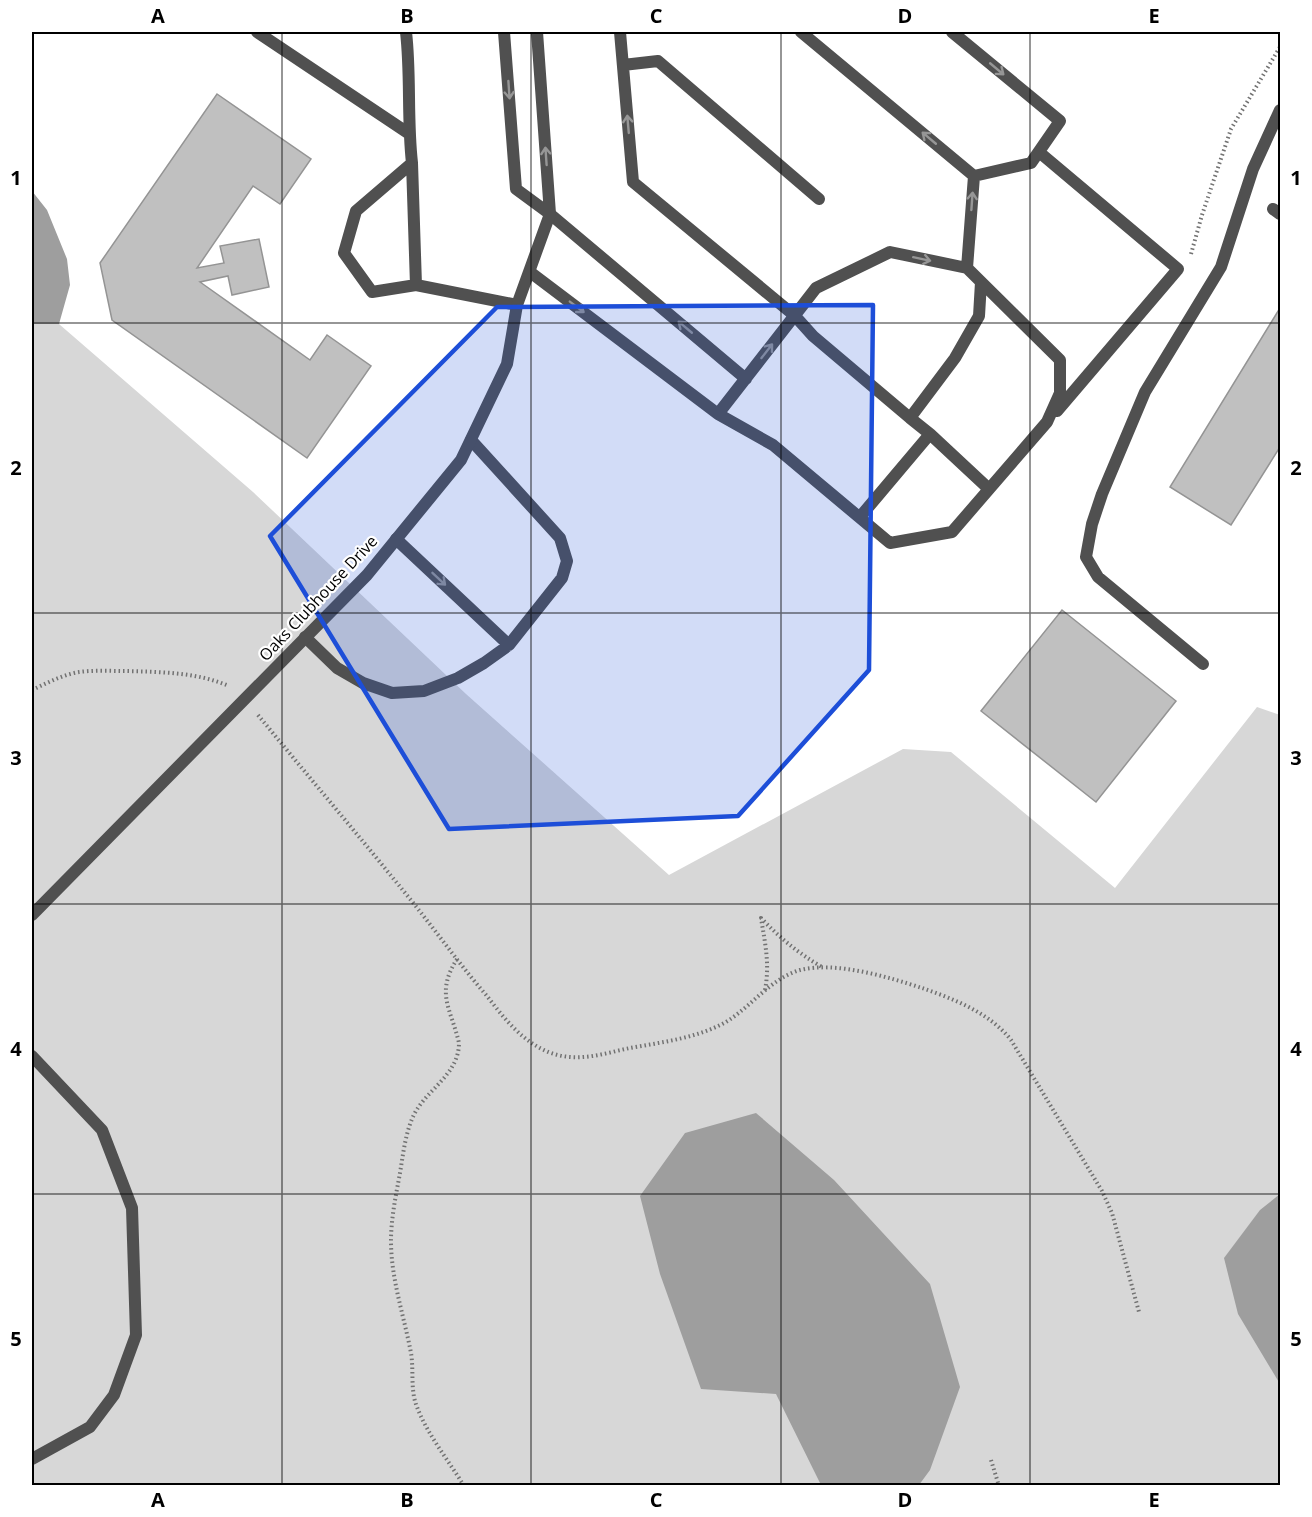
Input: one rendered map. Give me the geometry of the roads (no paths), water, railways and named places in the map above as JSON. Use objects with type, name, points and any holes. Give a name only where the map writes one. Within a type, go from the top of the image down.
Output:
[{"type":"street","points":[[256,32],[408,133]]},
{"type":"street","points":[[406,32],[409,55],[408,133],[412,164],[416,285]]},
{"type":"street","points":[[504,32],[516,189],[550,214],[746,378]]},
{"type":"street","name":"Oaks Clubhouse Drive","points":[[32,915],[366,575],[461,460],[507,364],[517,305],[550,214],[537,32]]},
{"type":"street","points":[[620,32],[633,182],[795,316],[813,336],[930,434],[989,489]]},
{"type":"street","points":[[801,32],[974,176]]},
{"type":"street","points":[[952,32],[1059,121],[1031,163],[974,176]]},
{"type":"street","points":[[623,65],[658,61],[819,199]]},
{"type":"street","points":[[1203,664],[1098,577],[1086,557],[1092,524],[1102,494],[1145,392],[1221,267],[1254,169],[1281,110]]},
{"type":"street","points":[[530,272],[718,414],[773,445],[890,543],[952,532],[1178,269],[1039,152]]},
{"type":"street","points":[[412,164],[356,211],[344,253],[372,292],[416,285],[517,305]]},
{"type":"street","points":[[967,268],[974,176]]},
{"type":"street","points":[[718,414],[816,288],[890,252],[967,268],[1060,360],[1060,393],[1047,422]]},
{"type":"street","points":[[910,418],[955,358],[979,316],[981,282]]},
{"type":"street","points":[[860,517],[930,434]]},
{"type":"street","points":[[305,637],[337,668],[363,684],[392,693],[424,691],[458,678],[509,645],[562,578],[567,561],[560,538],[471,440]]},
{"type":"street","points":[[396,539],[509,645]]},
{"type":"street","points":[[32,1056],[102,1130],[132,1208],[136,1335],[114,1395],[90,1427],[32,1459]]}]
